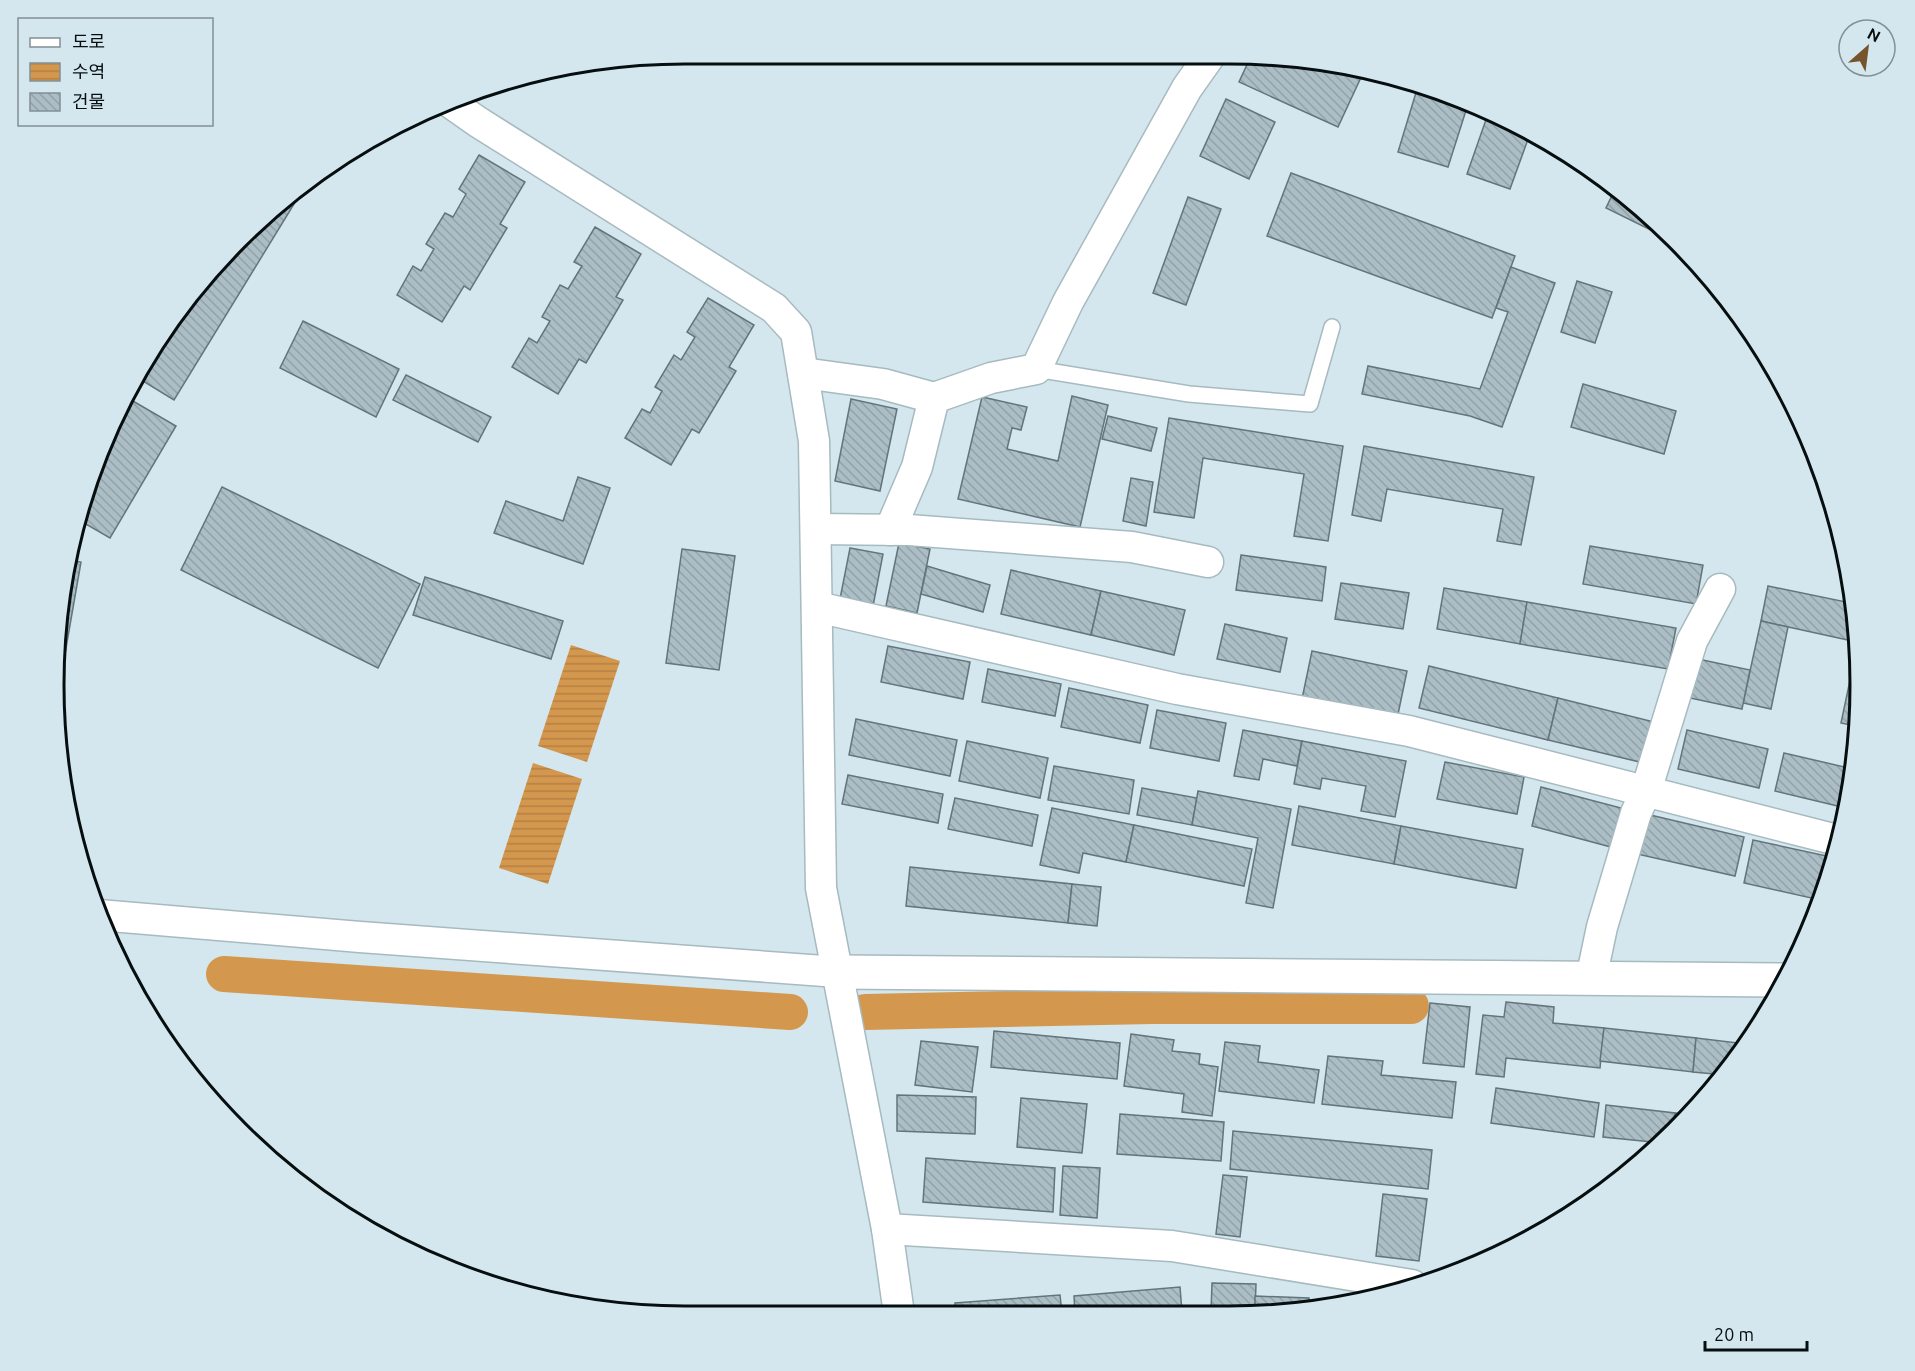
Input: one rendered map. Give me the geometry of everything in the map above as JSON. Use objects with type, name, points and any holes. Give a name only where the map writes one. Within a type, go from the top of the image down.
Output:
[{"type":"street","points":[[803,373],[883,384],[934,398],[991,378],[1036,369],[1068,302],[1187,88],[1204,64]]},
{"type":"street","points":[[458,108],[774,308],[796,332],[814,441],[821,888],[887,1229],[898,1306]]},
{"type":"street","points":[[890,530],[917,467],[934,398]]},
{"type":"street","points":[[816,529],[890,530],[1132,547],[1208,562]]},
{"type":"street","points":[[1591,979],[1602,927],[1636,813],[1646,791],[1692,641],[1720,589]]},
{"type":"street","points":[[817,607],[1177,689],[1409,731],[1831,838]]},
{"type":"street","points":[[109,916],[360,937],[838,972],[1775,980]]},
{"type":"street","points":[[887,1229],[1172,1246],[1398,1283]]},
{"type":"lane","points":[[1036,369],[1189,394],[1310,404],[1332,327]]},
{"type":"water","points":[[571,645],[620,661],[587,762],[538,746]]},
{"type":"water","points":[[533,763],[582,779],[548,884],[499,868]]},
{"type":"building","points":[[1247,65],[1311,70],[1360,78],[1338,127],[1239,82]]},
{"type":"building","points":[[1416,93],[1466,111],[1448,167],[1398,152]]},
{"type":"building","points":[[1226,99],[1275,122],[1249,179],[1200,156]]},
{"type":"building","points":[[1486,121],[1527,141],[1510,189],[1467,174]]},
{"type":"building","points":[[479,155],[525,182],[500,224],[507,228],[470,290],[464,286],[442,322],[397,295],[413,266],[421,271],[434,249],[426,244],[445,213],[453,217],[466,194],[459,189]]},
{"type":"building","points":[[1291,173],[1515,256],[1492,318],[1267,236]]},
{"type":"building","points":[[1612,196],[1652,231],[1606,208]]},
{"type":"building","points":[[1188,197],[1221,209],[1186,305],[1153,293]]},
{"type":"building","points":[[294,204],[174,400],[144,382],[169,340],[193,307],[246,246]]},
{"type":"building","points":[[595,227],[641,254],[616,297],[623,300],[586,363],[579,359],[558,394],[512,367],[529,338],[537,343],[550,321],[542,317],[560,285],[568,289],[582,266],[574,262]]},
{"type":"building","points":[[1511,267],[1555,283],[1502,427],[1470,416],[1362,394],[1368,366],[1480,389],[1508,312],[1496,308]]},
{"type":"building","points":[[1577,281],[1612,292],[1595,343],[1561,332]]},
{"type":"building","points":[[708,298],[754,325],[729,367],[736,371],[699,433],[692,429],[671,465],[625,438],[642,409],[650,413],[662,391],[655,387],[674,355],[681,360],[695,337],[687,332]]},
{"type":"building","points":[[303,321],[399,369],[376,417],[280,368]]},
{"type":"building","points":[[406,375],[491,417],[478,442],[393,400]]},
{"type":"building","points":[[1583,384],[1676,411],[1664,454],[1571,427]]},
{"type":"building","points":[[1072,396],[1108,405],[1080,527],[958,499],[982,397],[1027,407],[1021,430],[1012,428],[1007,449],[1058,461]]},
{"type":"building","points":[[851,399],[897,409],[880,491],[835,481]]},
{"type":"building","points":[[134,402],[176,426],[110,538],[86,524],[97,486]]},
{"type":"building","points":[[1108,416],[1157,428],[1151,451],[1102,439]]},
{"type":"building","points":[[1169,418],[1343,446],[1328,541],[1294,536],[1304,474],[1203,458],[1194,518],[1154,512]]},
{"type":"building","points":[[1364,446],[1534,477],[1521,545],[1497,541],[1503,509],[1387,489],[1381,521],[1352,515]]},
{"type":"building","points":[[578,477],[610,488],[583,564],[494,533],[506,501],[563,521]]},
{"type":"building","points":[[1131,478],[1153,482],[1146,526],[1123,521]]},
{"type":"building","points":[[222,487],[420,584],[378,668],[181,570]]},
{"type":"building","points":[[899,543],[930,549],[917,613],[886,606]]},
{"type":"building","points":[[1590,546],[1703,565],[1696,604],[1583,584]]},
{"type":"building","points":[[850,548],[883,554],[873,606],[840,599]]},
{"type":"building","points":[[682,549],[735,556],[719,670],[666,663]]},
{"type":"building","points":[[1241,555],[1326,567],[1322,601],[1236,590]]},
{"type":"building","points":[[77,561],[81,562],[66,649],[76,564]]},
{"type":"building","points":[[927,566],[990,585],[983,612],[921,594]]},
{"type":"building","points":[[1011,570],[1101,591],[1091,635],[1001,614]]},
{"type":"building","points":[[425,577],[563,621],[551,659],[413,615]]},
{"type":"building","points":[[1341,583],[1409,593],[1403,629],[1335,619]]},
{"type":"building","points":[[1768,586],[1845,602],[1849,640],[1761,621]]},
{"type":"building","points":[[1444,588],[1527,602],[1520,644],[1437,629]]},
{"type":"building","points":[[1101,591],[1185,610],[1174,655],[1091,635]]},
{"type":"building","points":[[1527,602],[1676,628],[1668,669],[1520,644]]},
{"type":"building","points":[[1761,621],[1788,627],[1771,709],[1743,703]]},
{"type":"building","points":[[1225,624],[1287,638],[1280,672],[1217,659]]},
{"type":"building","points":[[888,646],[970,662],[963,699],[881,682]]},
{"type":"building","points":[[1312,651],[1407,671],[1397,719],[1302,699]]},
{"type":"building","points":[[1698,659],[1750,670],[1742,709],[1690,698]]},
{"type":"building","points":[[1429,666],[1558,698],[1548,740],[1419,708]]},
{"type":"building","points":[[988,669],[1061,684],[1055,716],[982,702]]},
{"type":"building","points":[[1850,681],[1849,725],[1841,723]]},
{"type":"building","points":[[1069,688],[1148,705],[1140,743],[1061,727]]},
{"type":"building","points":[[1558,698],[1654,722],[1644,763],[1548,740]]},
{"type":"building","points":[[1157,710],[1226,723],[1219,761],[1150,748]]},
{"type":"building","points":[[856,719],[957,740],[950,776],[849,755]]},
{"type":"building","points":[[1243,730],[1302,741],[1297,766],[1263,759],[1259,780],[1234,776]]},
{"type":"building","points":[[1687,730],[1768,749],[1759,788],[1678,769]]},
{"type":"building","points":[[967,741],[1048,758],[1040,798],[959,781]]},
{"type":"building","points":[[1302,741],[1406,761],[1395,817],[1361,811],[1366,786],[1322,778],[1320,789],[1294,784]]},
{"type":"building","points":[[1784,753],[1845,767],[1839,806],[1775,791]]},
{"type":"building","points":[[1445,762],[1524,777],[1517,814],[1437,799]]},
{"type":"building","points":[[1054,766],[1134,780],[1129,814],[1048,800]]},
{"type":"building","points":[[848,775],[943,794],[938,823],[842,804]]},
{"type":"building","points":[[1541,787],[1621,808],[1611,847],[1532,826]]},
{"type":"building","points":[[1142,788],[1197,798],[1192,825],[1137,815]]},
{"type":"building","points":[[1198,791],[1291,809],[1273,908],[1246,903],[1258,838],[1192,825]]},
{"type":"building","points":[[955,798],[1038,815],[1032,846],[948,829]]},
{"type":"building","points":[[1299,806],[1401,826],[1394,864],[1292,845]]},
{"type":"building","points":[[1052,808],[1134,825],[1126,862],[1083,853],[1079,873],[1040,865]]},
{"type":"building","points":[[1646,814],[1744,837],[1735,876],[1637,854]]},
{"type":"building","points":[[1134,825],[1252,849],[1244,886],[1126,862]]},
{"type":"building","points":[[1401,826],[1523,849],[1516,888],[1394,864]]},
{"type":"building","points":[[1753,840],[1826,856],[1813,898],[1744,883]]},
{"type":"building","points":[[910,867],[1072,884],[1068,923],[906,906]]},
{"type":"building","points":[[1072,884],[1101,887],[1097,926],[1068,923]]},
{"type":"building","points":[[1506,1002],[1554,1007],[1553,1023],[1604,1028],[1600,1068],[1506,1058],[1504,1077],[1476,1074],[1483,1015],[1504,1017]]},
{"type":"building","points":[[1430,1003],[1470,1007],[1464,1067],[1423,1063]]},
{"type":"building","points":[[1604,1028],[1696,1038],[1693,1072],[1600,1061]]},
{"type":"building","points":[[994,1031],[1120,1043],[1117,1079],[991,1067]]},
{"type":"building","points":[[1131,1034],[1174,1040],[1172,1051],[1200,1054],[1199,1064],[1218,1067],[1212,1116],[1182,1112],[1184,1094],[1124,1086]]},
{"type":"building","points":[[1696,1038],[1737,1043],[1714,1074],[1693,1072]]},
{"type":"building","points":[[921,1041],[978,1047],[972,1092],[915,1085]]},
{"type":"building","points":[[1225,1042],[1260,1046],[1258,1062],[1319,1070],[1314,1103],[1219,1091]]},
{"type":"building","points":[[1328,1056],[1383,1061],[1381,1075],[1456,1082],[1452,1118],[1322,1104]]},
{"type":"building","points":[[1496,1088],[1599,1103],[1594,1137],[1491,1123]]},
{"type":"building","points":[[897,1095],[976,1097],[975,1134],[897,1131]]},
{"type":"building","points":[[1021,1098],[1087,1104],[1082,1153],[1017,1147]]},
{"type":"building","points":[[1606,1105],[1675,1113],[1674,1119],[1650,1142],[1603,1137]]},
{"type":"building","points":[[1120,1114],[1224,1122],[1221,1161],[1117,1154]]},
{"type":"building","points":[[1233,1131],[1432,1150],[1428,1189],[1230,1169]]},
{"type":"building","points":[[926,1158],[1055,1168],[1053,1212],[923,1202]]},
{"type":"building","points":[[1063,1166],[1100,1168],[1097,1218],[1060,1215]]},
{"type":"building","points":[[1223,1175],[1247,1177],[1240,1237],[1216,1234]]},
{"type":"building","points":[[1383,1194],[1427,1199],[1419,1261],[1376,1256]]},
{"type":"building","points":[[1212,1283],[1256,1284],[1255,1305],[1211,1306]]},
{"type":"building","points":[[1180,1287],[1182,1306],[1075,1306],[1074,1296]]},
{"type":"building","points":[[1060,1295],[1061,1306],[955,1306],[955,1303]]},
{"type":"building","points":[[1255,1296],[1309,1298],[1309,1301],[1255,1305]]},
{"type":"waterway","points":[[224,974],[790,1012]]},
{"type":"waterway","points":[[865,1012],[1152,1006],[1411,1006]]}]
